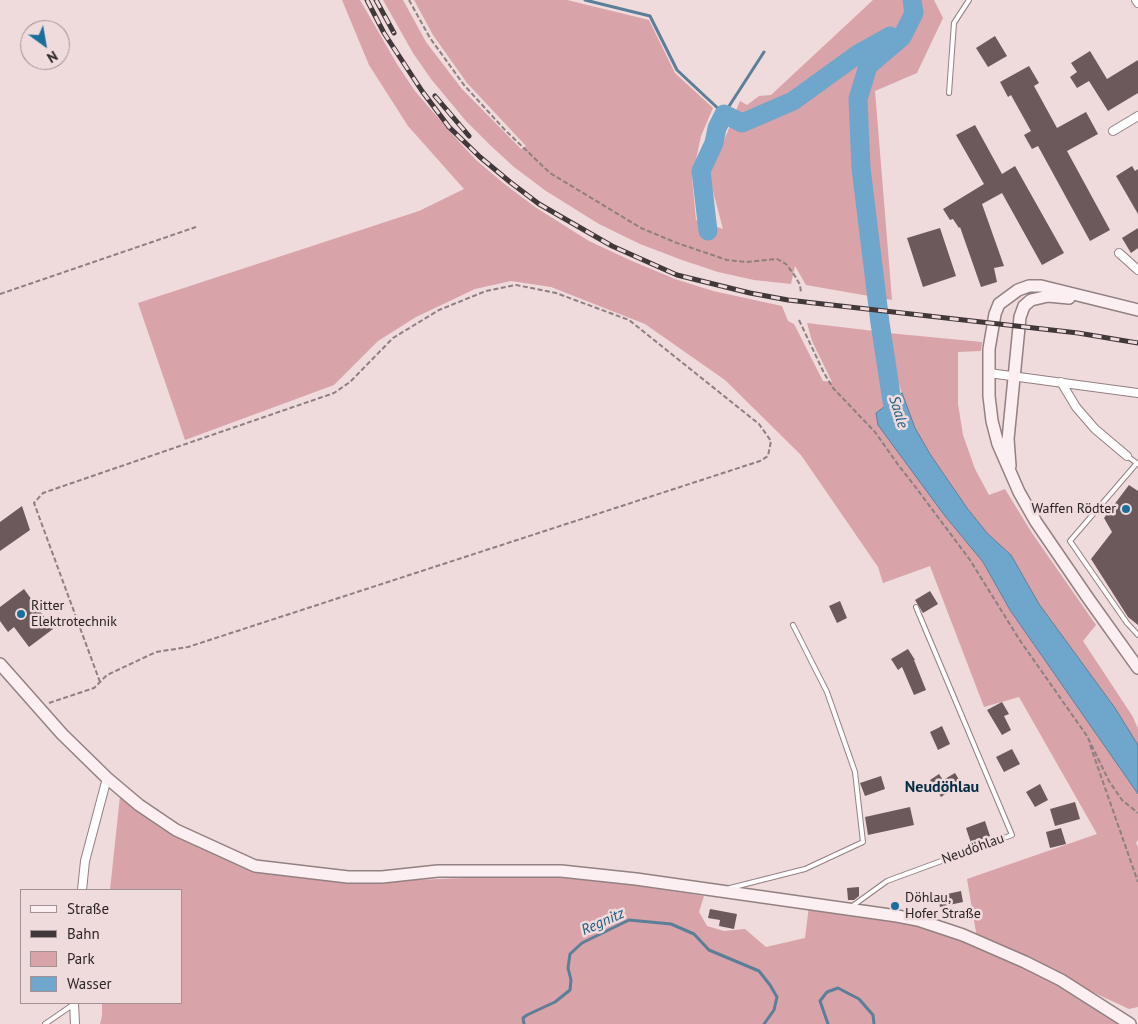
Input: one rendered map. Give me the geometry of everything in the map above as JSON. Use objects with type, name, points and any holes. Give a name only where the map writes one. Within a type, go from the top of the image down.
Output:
[{"type":"street","points":[[1113,131],[1138,116]]},
{"type":"street","points":[[1119,253],[1138,270]]},
{"type":"street","points":[[1138,310],[1041,286],[1029,286],[1018,290],[1007,296],[999,304],[995,314],[989,372],[992,421],[998,444],[1019,492],[1036,522],[1138,668]]},
{"type":"street","points":[[1010,470],[1008,439],[1013,376],[1020,317],[1024,306],[1031,300],[1048,296],[1094,300]]},
{"type":"street","points":[[989,372],[1138,393]]},
{"type":"street","points":[[1062,382],[1076,406],[1095,429],[1127,456]]},
{"type":"street","points":[[0,664],[62,734],[107,778],[139,805],[176,830],[255,866],[348,877],[382,878],[438,871],[562,871],[636,879],[848,908],[918,920],[963,935],[1025,962],[1061,980],[1130,1024]]},
{"type":"street","points":[[82,889],[85,861],[107,778]]},
{"type":"street","points":[[74,1004],[75,1024]]},
{"type":"lane","points":[[949,93],[954,23],[969,0]]},
{"type":"lane","points":[[1127,456],[1137,464],[1070,542],[1127,624],[1138,635]]},
{"type":"lane","name":"Neudöhlau","points":[[848,908],[888,881],[1012,835],[916,607]]},
{"type":"lane","points":[[718,891],[805,869],[864,842],[855,772],[827,692],[793,625]]},
{"type":"lane","points":[[45,1024],[74,1004]]},
{"type":"path","points":[[409,0],[430,38],[464,85],[505,130],[550,173],[641,228],[677,243],[727,260],[746,262],[777,259],[786,264],[795,276],[800,285],[801,293]]},
{"type":"path","points":[[0,294],[196,227]]},
{"type":"path","points":[[37,706],[94,688],[100,682],[107,675],[156,652],[188,647],[760,461],[768,456],[771,440],[759,424],[630,320],[556,293],[516,286],[486,291],[440,310],[393,338],[350,382],[334,393],[44,493],[34,503],[100,682]]},
{"type":"path","points":[[799,320],[833,388],[875,432],[965,553],[1018,639],[1087,736],[1109,781],[1122,800],[1138,813]]},
{"type":"path","points":[[1087,736],[1138,882]]},
{"type":"green space","points":[[342,0],[360,0],[415,91],[476,160],[535,207],[589,241],[675,279],[713,291],[782,306],[788,321],[794,324],[823,381],[832,382],[812,341],[807,323],[874,331],[884,407],[876,413],[945,516],[983,562],[1010,610],[1138,794],[1138,840],[1136,843],[1138,847],[1138,1007],[1129,1009],[1039,967],[1125,1024],[100,1024],[102,1004],[182,1004],[182,889],[110,889],[120,796],[265,870],[390,881],[562,874],[704,896],[699,912],[707,926],[724,931],[745,929],[766,947],[805,938],[809,906],[924,924],[977,938],[967,879],[1097,834],[1019,697],[984,707],[930,566],[883,583],[878,567],[801,455],[725,380],[645,324],[551,287],[511,281],[475,289],[416,317],[378,341],[334,385],[185,440],[138,303],[419,211],[464,189],[408,126],[369,65]]},
{"type":"green space","points":[[383,0],[403,0],[426,42],[462,89],[521,149],[526,146],[467,83],[433,35],[414,0],[567,0],[649,20],[675,73],[713,108],[701,136],[692,178],[696,220],[723,229],[707,169],[723,143],[740,101],[747,105],[759,96],[771,95],[873,0],[934,0],[943,18],[917,73],[875,91],[892,300],[806,285],[795,266],[791,284],[754,280],[718,272],[640,244],[599,224],[546,191],[514,167],[466,121],[431,79],[413,53]]},
{"type":"green space","points":[[888,333],[982,342],[981,351],[958,352],[958,404],[963,435],[975,469],[989,495],[1005,489],[1032,533],[1096,625],[1083,641],[1133,717],[1138,729],[1138,745],[1115,708],[1039,604],[1011,555],[987,533],[967,508],[930,454],[915,428],[902,393],[894,369]]},
{"type":"water","points":[[902,393],[915,428],[930,454],[967,508],[987,533],[1011,555],[1039,604],[1115,708],[1138,745],[1138,794],[1010,610],[983,562],[945,516],[878,425],[876,413]]},
{"type":"building","points":[[995,36],[1007,56],[988,67],[976,48]]},
{"type":"building","points":[[1090,51],[1107,79],[1138,60],[1138,93],[1108,111],[1089,81],[1077,88],[1070,77],[1077,72],[1071,63]]},
{"type":"building","points":[[1029,66],[1039,83],[1034,86],[1057,128],[1086,112],[1098,134],[1067,151],[1110,230],[1090,241],[1038,146],[1032,149],[1024,135],[1031,131],[1011,95],[1008,97],[1000,82]]},
{"type":"building","points":[[975,125],[1002,174],[1015,166],[1064,253],[1042,265],[1002,193],[982,204],[1004,266],[994,268],[997,282],[981,287],[960,227],[953,219],[950,220],[943,209],[984,184],[956,135]]},
{"type":"building","points":[[1132,166],[1135,171],[1138,169],[1138,214],[1116,176]]},
{"type":"building","points":[[940,228],[956,276],[923,287],[907,238]]},
{"type":"building","points":[[1138,228],[1138,248],[1131,253],[1122,238]]},
{"type":"building","points":[[1129,485],[1138,491],[1138,625],[1128,617],[1091,559],[1112,532],[1104,518]]},
{"type":"building","points":[[22,506],[30,530],[0,551],[0,522]]},
{"type":"building","name":"Ritter Elektrotechnik","points":[[24,589],[53,629],[29,647],[14,627],[8,632],[0,621],[0,607]]},
{"type":"building","points":[[930,591],[938,604],[923,613],[915,600]]},
{"type":"building","points":[[840,601],[847,618],[837,623],[829,606]]},
{"type":"building","points":[[908,649],[915,660],[926,690],[914,695],[902,667],[898,670],[891,659]]},
{"type":"building","points":[[1002,702],[1009,714],[1004,716],[1011,730],[1002,735],[987,710]]},
{"type":"building","points":[[942,726],[950,744],[938,750],[930,732]]},
{"type":"building","points":[[1012,749],[1020,764],[1004,772],[996,757]]},
{"type":"building","points":[[955,773],[961,783],[941,797],[930,780],[939,774],[943,780]]},
{"type":"building","points":[[881,776],[885,789],[865,796],[860,783]]},
{"type":"building","points":[[1040,784],[1048,800],[1035,807],[1026,792]]},
{"type":"building","points":[[1075,802],[1080,819],[1055,826],[1050,809]]},
{"type":"building","points":[[910,807],[914,825],[868,835],[865,817]]},
{"type":"building","points":[[985,821],[990,836],[971,843],[966,828]]},
{"type":"building","points":[[1061,828],[1066,844],[1050,848],[1046,832]]},
{"type":"building","points":[[859,887],[859,896],[854,900],[848,900],[847,888]]},
{"type":"building","points":[[961,891],[963,902],[940,907],[938,896]]},
{"type":"building","points":[[710,909],[737,914],[734,929],[719,926],[720,920],[708,918]]},
{"type":"waterway","points":[[585,0],[650,16],[677,70],[724,114],[764,52]]},
{"type":"waterway","name":"Saale","points":[[901,425],[892,401],[880,323],[861,168],[858,99],[868,66],[902,37],[914,13],[912,0]]},
{"type":"waterway","points":[[708,231],[701,171],[714,143],[717,128],[724,114],[742,123],[793,101],[858,54],[890,36]]},
{"type":"waterway","name":"Regnitz","points":[[524,1024],[523,1018],[527,1015],[555,1002],[570,990],[571,980],[568,968],[570,954],[582,943],[629,920],[671,924],[694,934],[709,950],[759,971],[777,997],[774,1010],[764,1024]]},
{"type":"waterway","name":"Regnitz","points":[[828,1024],[820,1001],[827,992],[838,988],[859,999],[873,1015],[874,1024]]},
{"type":"railway","points":[[367,0],[384,33],[422,91],[449,127],[480,157],[539,204],[612,246],[677,275],[750,293],[788,300],[1078,333],[1138,343]]},
{"type":"railway","points":[[376,0],[394,33]]},
{"type":"railway","points":[[435,96],[469,136]]},
{"type":"place","name":"Waffen Rödter","points":[[1126,509]]},
{"type":"place","name":"Ritter Elektrotechnik","points":[[21,614]]},
{"type":"place","name":"Döhlau, Hofer Straße","points":[[895,906]]},
{"type":"district","name":"Neudöhlau","points":[[942,787]]}]
